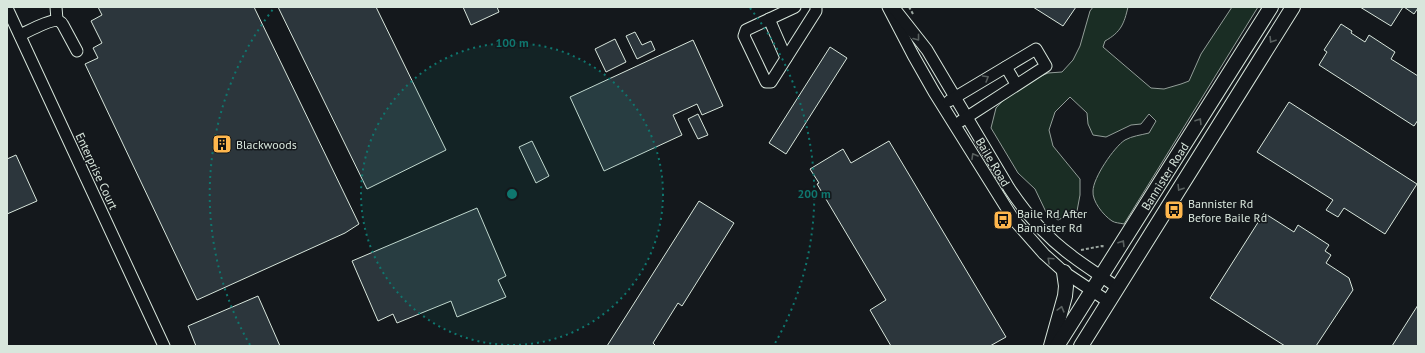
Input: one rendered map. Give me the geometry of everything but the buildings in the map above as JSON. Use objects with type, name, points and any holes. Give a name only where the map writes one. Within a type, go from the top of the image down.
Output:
[{"type":"main road","name":"Bannister Road","points":[[1058,346],[1271,7]]},
{"type":"main road","name":"Bannister Road","points":[[1081,346],[1293,7]]},
{"type":"main road","points":[[1051,346],[1065,296],[1066,286],[1064,272]]},
{"type":"street","points":[[56,7],[57,20],[63,25],[77,51]]},
{"type":"street","points":[[795,7],[746,30],[744,33],[744,36],[766,82],[771,82],[816,11],[816,7]]},
{"type":"street","name":"Baile Road","points":[[888,7],[934,92],[956,124],[1014,220],[1044,254],[1064,272],[1109,302]]},
{"type":"street","name":"Baile Road","points":[[893,7],[927,50],[1023,209],[1061,248],[1118,288]]},
{"type":"street","name":"Enterprise Court","points":[[7,8],[164,346]]},
{"type":"street","points":[[769,19],[786,58]]},
{"type":"street","points":[[20,35],[57,20]]},
{"type":"street","points":[[943,105],[1036,49],[1046,66],[956,124]]},
{"type":"street","points":[[1006,67],[1016,84]]},
{"type":"path","points":[[908,7],[917,20]]},
{"type":"path","points":[[1078,250],[1102,246],[1105,248]]},
{"type":"green space","points":[[1093,7],[1128,7],[1121,27],[1115,34],[1105,41],[1103,47],[1151,88],[1164,89],[1189,81],[1201,54],[1232,7],[1258,7],[1124,224],[1112,221],[1102,212],[1094,199],[1094,185],[1105,163],[1120,144],[1125,140],[1149,133],[1156,121],[1149,114],[1141,124],[1131,125],[1106,137],[1093,135],[1088,124],[1087,113],[1070,97],[1055,112],[1049,130],[1053,146],[1080,179],[1080,195],[1077,211],[1058,220],[1046,212],[1035,189],[1018,173],[991,128],[996,108],[1009,94],[1036,78],[1048,73],[1062,72],[1073,60],[1080,46],[1090,11]]},
{"type":"place","name":"Blackwoods","points":[[222,144]]},
{"type":"place","name":"Bannister Rd Before Baile Rd","points":[[1174,210]]},
{"type":"place","name":"Baile Rd After Bannister Rd","points":[[1003,220]]}]
